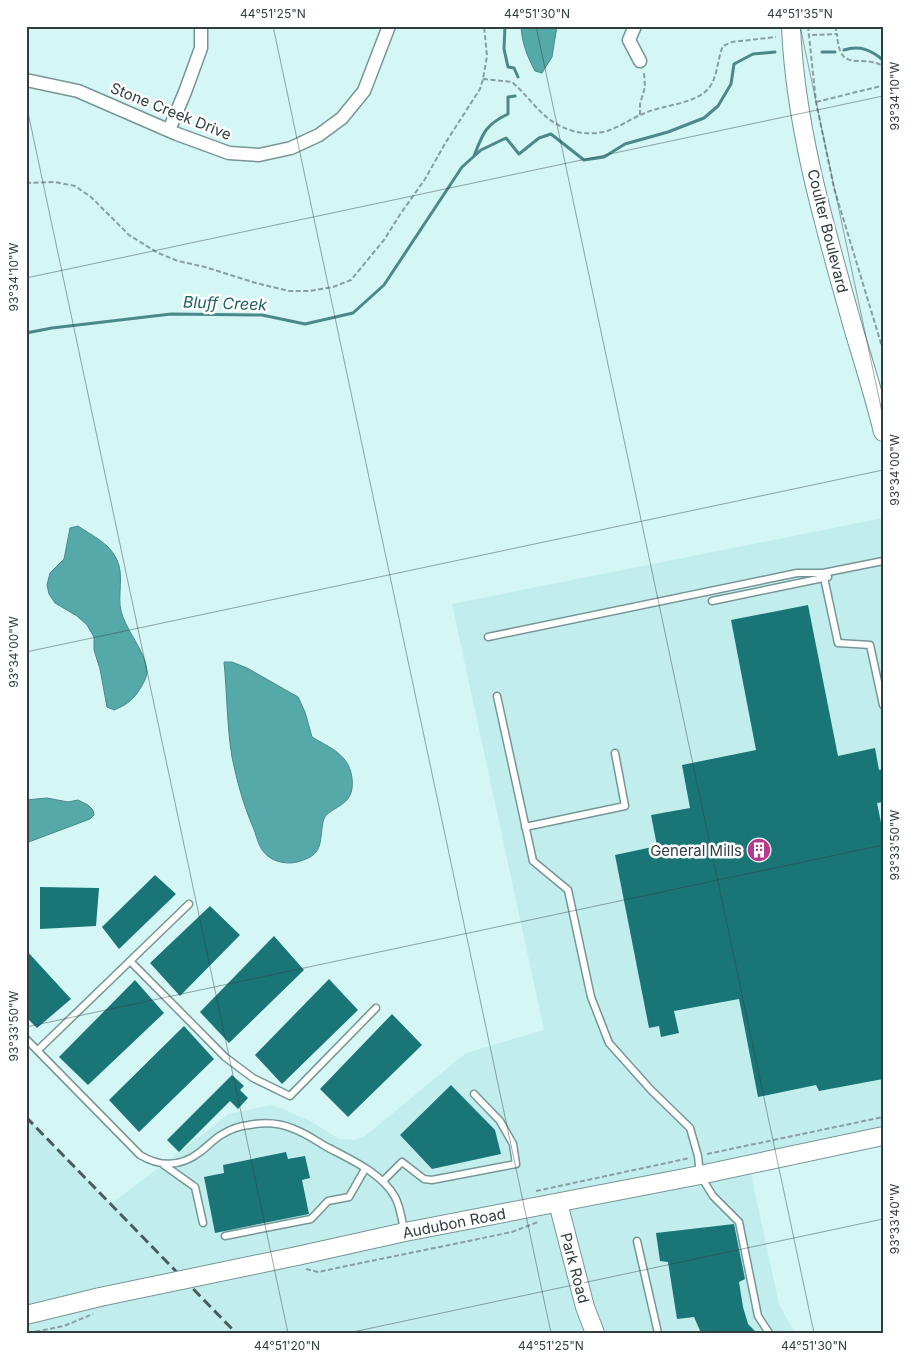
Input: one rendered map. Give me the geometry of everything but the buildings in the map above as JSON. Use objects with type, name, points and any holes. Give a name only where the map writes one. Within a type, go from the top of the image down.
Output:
[{"type":"street","points":[[169,130],[201,48],[202,26]]},
{"type":"street","name":"Stone Creek Drive","points":[[26,80],[78,91],[169,130],[229,153],[259,154],[291,148],[319,135],[342,118],[364,91],[390,26]]},
{"type":"street","points":[[635,26],[629,40],[640,61]]},
{"type":"street","name":"Coulter Boulevard","points":[[791,26],[794,76],[800,114],[827,236],[883,432]]},
{"type":"street","name":"Audubon Road","points":[[26,1315],[100,1297],[405,1232],[700,1175],[883,1136]]},
{"type":"street","name":"Park Road","points":[[558,1203],[585,1307],[596,1333]]},
{"type":"lane","points":[[712,601],[883,561]]},
{"type":"lane","points":[[488,637],[796,573],[824,575],[883,566]]},
{"type":"lane","points":[[824,575],[838,643],[870,645],[883,705]]},
{"type":"lane","points":[[497,696],[533,861],[568,890],[591,997],[610,1043],[651,1090],[690,1128],[698,1156],[700,1175],[713,1196],[739,1222],[758,1316],[769,1333]]},
{"type":"lane","points":[[525,827],[625,806],[615,753]]},
{"type":"lane","points":[[38,1050],[189,904]]},
{"type":"lane","points":[[130,961],[225,1057],[253,1078],[290,1096],[376,1008]]},
{"type":"lane","points":[[26,1039],[140,1156],[151,1162],[175,1164],[186,1161],[220,1136],[233,1129],[264,1123],[296,1129],[382,1181],[396,1198],[405,1232]]},
{"type":"lane","points":[[382,1181],[402,1162],[424,1179],[432,1180],[516,1164],[513,1144],[500,1121],[474,1094]]},
{"type":"lane","points":[[163,1164],[195,1187],[203,1223]]},
{"type":"lane","points":[[225,1236],[311,1219],[328,1201],[349,1197],[365,1169]]},
{"type":"lane","points":[[637,1242],[658,1333]]},
{"type":"path","points":[[26,183],[55,182],[74,186],[91,197],[129,235],[158,253],[178,261],[289,291],[333,288],[351,280],[384,240],[425,179],[480,89],[487,56],[484,26]]},
{"type":"path","points":[[808,26],[816,102],[834,188],[883,350]]},
{"type":"path","points":[[835,26],[838,48],[846,59],[871,62],[883,66]]},
{"type":"path","points":[[812,35],[837,34]]},
{"type":"path","points":[[483,79],[512,82],[520,88],[544,117],[575,132],[593,134],[608,131],[640,115],[665,106],[690,100],[708,89],[723,46],[732,42],[776,37]]},
{"type":"path","points":[[640,61],[644,73],[645,87],[640,104],[640,115]]},
{"type":"path","points":[[816,102],[883,84]]},
{"type":"path","points":[[28,1333],[64,1326],[93,1314]]},
{"type":"shaded area","points":[[883,518],[883,1136],[749,1165],[779,1304],[795,1333],[26,1333],[26,1117],[111,1204],[229,1114],[271,1105],[312,1122],[339,1139],[354,1140],[365,1136],[466,1053],[544,1030],[452,604]]},
{"type":"water","points":[[521,26],[557,26],[552,57],[542,73],[535,71],[530,60],[524,44]]},
{"type":"water","points":[[78,526],[109,548],[119,564],[121,611],[146,663],[147,671],[143,685],[128,703],[114,710],[107,707],[100,669],[94,650],[94,637],[87,625],[77,616],[55,603],[49,594],[47,585],[50,573],[64,559],[70,528]]},
{"type":"water","points":[[224,662],[232,662],[247,668],[298,697],[305,712],[312,737],[332,748],[343,757],[350,770],[352,788],[350,796],[325,817],[319,848],[312,856],[306,859],[292,863],[278,861],[266,854],[258,843],[243,801],[232,757]]},
{"type":"water","points":[[47,798],[68,802],[78,800],[88,805],[93,810],[94,815],[90,819],[26,843],[26,800]]},
{"type":"waterway","name":"Bluff Creek","points":[[505,26],[504,49],[508,67],[514,68],[518,77]]},
{"type":"waterway","points":[[844,50],[865,49],[883,60]]},
{"type":"waterway","name":"Bluff Creek","points":[[26,333],[52,328],[171,314],[262,315],[305,324],[353,313],[384,285],[462,167],[481,150],[506,138],[519,154],[539,138],[551,134],[584,160],[604,157],[625,144],[668,132],[704,118],[718,106],[731,84],[734,64],[753,54],[775,52]]},
{"type":"waterway","points":[[822,52],[835,52]]},
{"type":"waterway","name":"Bluff Creek","points":[[474,156],[486,130],[494,122],[508,114],[508,97],[515,96]]},
{"type":"railway","points":[[26,1117],[236,1333]]},
{"type":"place","name":"General Mills","points":[[759,850]]}]
